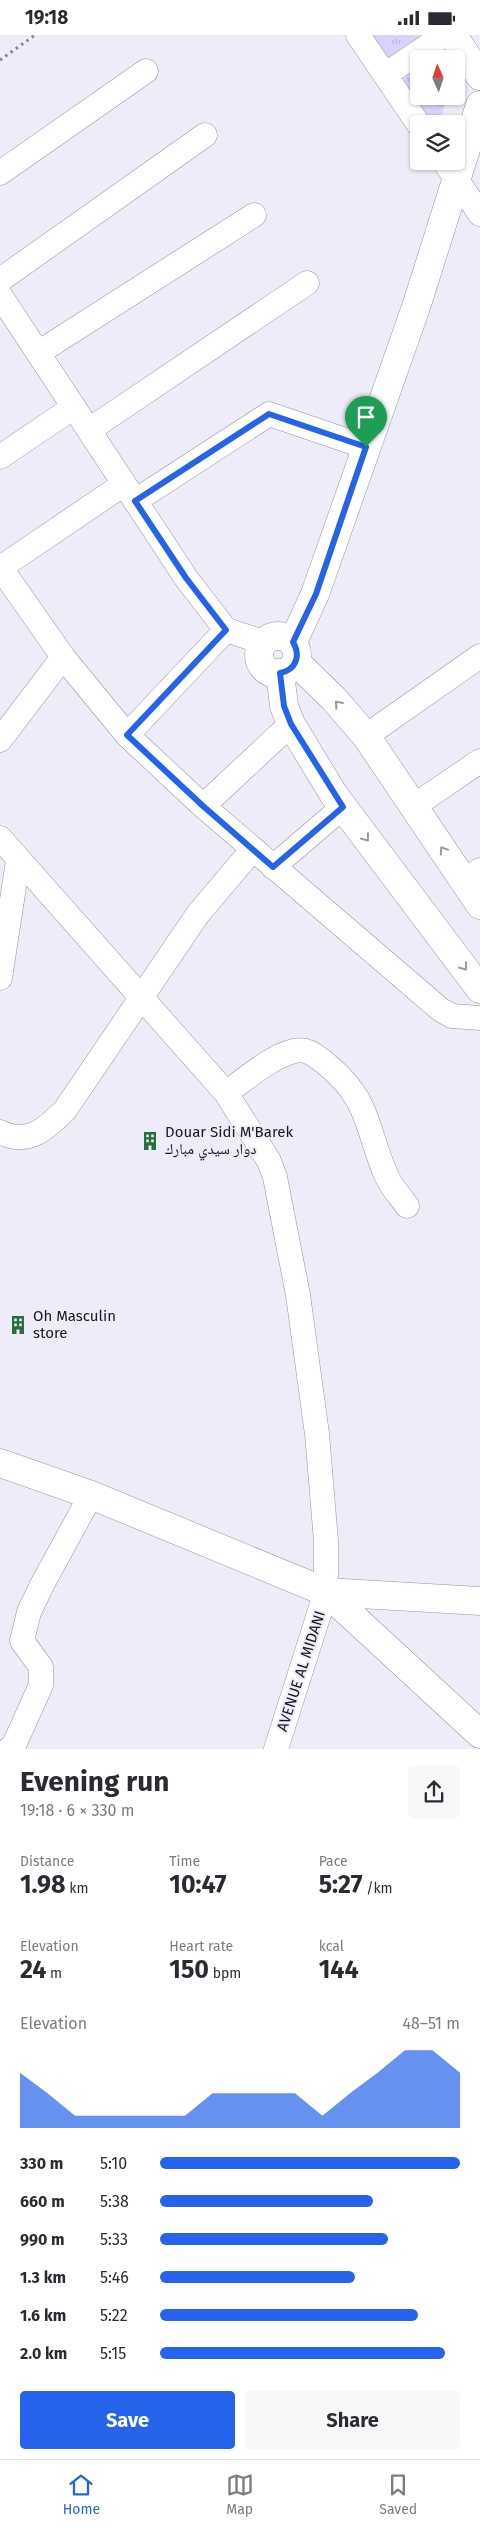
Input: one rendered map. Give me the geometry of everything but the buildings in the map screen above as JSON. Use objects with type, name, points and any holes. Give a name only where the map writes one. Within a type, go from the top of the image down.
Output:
[{"type":"street","points":[[358,35],[412,115]]},
{"type":"street","points":[[385,75],[444,35]]},
{"type":"street","points":[[453,35],[480,76]]},
{"type":"street","points":[[0,173],[146,71]]},
{"type":"street","points":[[465,138],[480,105]]},
{"type":"street","points":[[0,280],[205,135]]},
{"type":"street","points":[[450,170],[480,214]]},
{"type":"street","points":[[450,170],[416,307],[316,594],[289,659],[284,706],[291,724],[343,807],[480,989]]},
{"type":"street","points":[[38,353],[254,215]]},
{"type":"street","points":[[88,430],[307,283]]},
{"type":"street","points":[[0,295],[186,578],[226,630],[257,640],[262,644],[267,639],[281,635],[289,659],[334,699],[366,736],[414,806],[472,876],[480,905]]},
{"type":"street","points":[[0,457],[74,407]]},
{"type":"street","points":[[366,447],[269,414],[0,567],[63,657],[127,735],[203,806],[441,1010],[452,1016],[480,1018]]},
{"type":"street","points":[[127,735],[226,630]]},
{"type":"street","points":[[366,736],[480,656]]},
{"type":"street","points":[[0,740],[63,657]]},
{"type":"street","points":[[203,806],[291,724]]},
{"type":"street","points":[[414,806],[480,761]]},
{"type":"street","points":[[273,867],[343,807]]},
{"type":"street","name":"AVENUE AL MIDANI","points":[[0,838],[18,861],[141,995],[226,1093],[269,1161],[279,1194],[298,1295],[317,1434],[326,1541],[326,1592],[276,1749]]},
{"type":"street","points":[[0,1133],[12,1138],[32,1136],[47,1128],[65,1110],[141,995],[198,914],[253,849]]},
{"type":"street","points":[[0,978],[18,861]]},
{"type":"street","points":[[226,1093],[283,1055],[298,1051],[314,1053],[346,1082],[359,1099],[370,1123],[389,1180],[407,1206]]},
{"type":"street","points":[[0,1463],[91,1495],[326,1592],[480,1601]]},
{"type":"street","points":[[9,1749],[14,1745],[41,1685],[41,1667],[22,1641],[29,1612],[91,1495]]},
{"type":"street","points":[[326,1592],[480,1734]]},
{"type":"path","points":[[0,60],[35,35]]},
{"type":"green space","points":[[370,35],[419,35],[422,39],[388,62]]},
{"type":"green space","points":[[410,66],[410,94],[397,75]]},
{"type":"green space","points":[[418,105],[444,105],[442,115],[425,115]]},
{"type":"place","name":"Douar Sidi M'Barek دوار سيدي مبارك","points":[[150,1141]]},
{"type":"place","name":"Oh Masculin store","points":[[18,1325]]},
{"type":"route","points":[[269,414],[366,447],[316,594],[293,642],[298,655],[296,662],[292,668],[280,673],[284,706],[291,724],[343,807],[273,867],[203,806],[127,735],[226,630],[186,578],[135,501],[269,414]]}]
